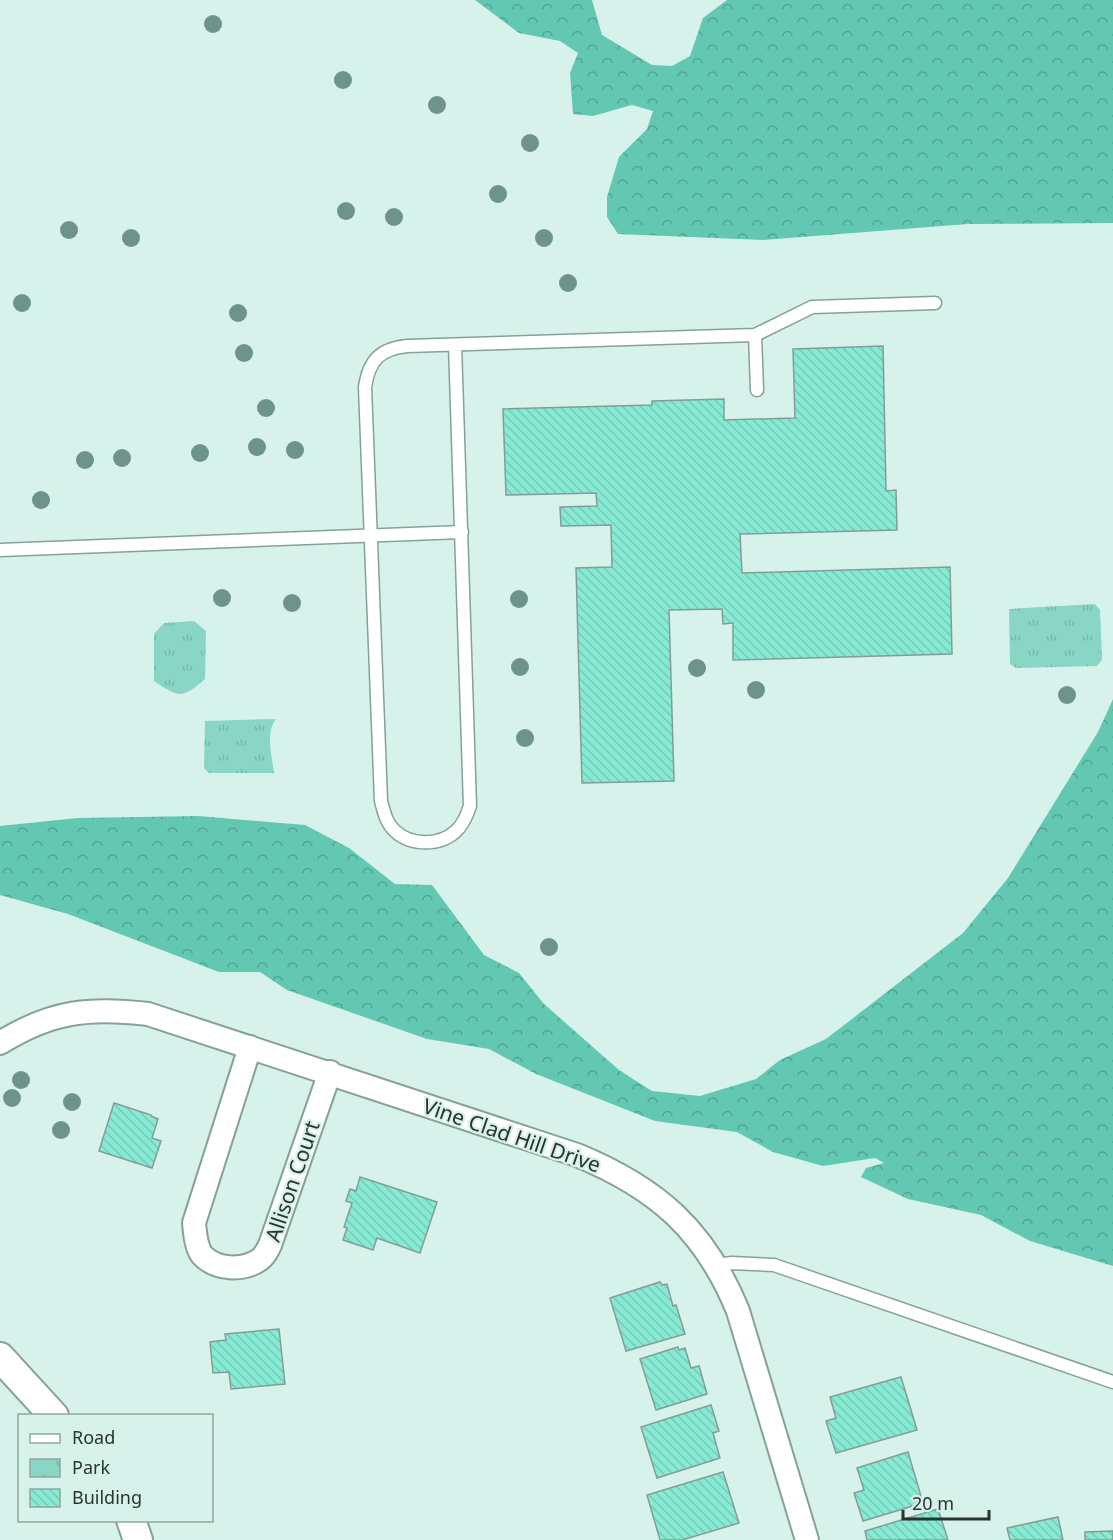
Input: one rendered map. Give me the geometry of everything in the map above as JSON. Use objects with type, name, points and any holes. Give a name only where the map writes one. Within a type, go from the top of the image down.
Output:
[{"type":"street","name":"Vine Clad Hill Drive","points":[[0,1043],[47,1019],[78,1012],[112,1009],[148,1014],[577,1155],[611,1169],[638,1184],[665,1205],[695,1236],[716,1265],[738,1311],[807,1540]]},
{"type":"street","name":"Allison Court","points":[[250,1047],[194,1223],[196,1239],[202,1254],[216,1264],[231,1268],[248,1266],[261,1259],[270,1245],[330,1072]]},
{"type":"street","points":[[0,1357],[52,1414]]},
{"type":"street","points":[[131,1522],[138,1540]]},
{"type":"lane","points":[[455,345],[470,806],[466,817],[456,831],[442,840],[424,843],[408,840],[395,831],[385,817],[381,801],[365,387],[367,373],[372,362],[393,347],[755,335],[812,307],[935,303]]},
{"type":"lane","points":[[755,335],[757,390]]},
{"type":"lane","points":[[0,550],[462,532]]},
{"type":"lane","points":[[716,1265],[732,1263],[774,1265],[1113,1382]]},
{"type":"green space","points":[[475,0],[592,0],[602,35],[652,65],[672,66],[690,56],[703,18],[727,0],[1113,0],[1113,223],[968,224],[763,240],[618,234],[607,217],[607,197],[619,157],[647,129],[653,111],[632,105],[593,116],[573,114],[570,73],[578,53],[560,41],[519,33]]},
{"type":"green space","points":[[1095,604],[1100,610],[1102,660],[1097,666],[1016,668],[1010,664],[1009,609]]},
{"type":"green space","points":[[194,621],[206,631],[205,679],[185,693],[175,693],[154,681],[154,634],[164,623]]},
{"type":"green space","points":[[1113,699],[1113,1266],[1030,1241],[981,1215],[908,1199],[861,1177],[866,1168],[884,1163],[875,1158],[823,1166],[773,1152],[737,1132],[655,1121],[536,1074],[489,1049],[427,1039],[287,990],[260,972],[219,972],[68,914],[0,895],[0,826],[78,818],[198,816],[305,825],[349,848],[395,884],[432,885],[484,955],[519,973],[544,1004],[619,1070],[652,1091],[700,1096],[756,1079],[780,1060],[826,1039],[963,933],[1008,878],[1098,732]]},
{"type":"green space","points":[[276,719],[270,738],[274,773],[209,773],[204,768],[205,721]]},
{"type":"building","points":[[883,346],[886,491],[896,490],[897,530],[740,534],[742,573],[950,567],[952,654],[733,660],[733,623],[723,624],[722,609],[669,610],[674,781],[582,783],[576,568],[612,567],[611,525],[561,526],[560,507],[597,506],[596,493],[506,495],[503,409],[652,405],[652,401],[724,399],[724,420],[795,418],[793,349]]},
{"type":"building","points":[[114,1103],[158,1119],[152,1138],[161,1141],[152,1168],[99,1151]]},
{"type":"building","points":[[360,1177],[437,1202],[420,1253],[377,1238],[373,1250],[343,1240],[347,1228],[344,1227],[352,1203],[346,1201],[350,1189],[356,1191]]},
{"type":"building","points":[[660,1282],[662,1285],[667,1284],[673,1306],[676,1305],[685,1334],[626,1351],[610,1298]]},
{"type":"building","points":[[279,1329],[285,1384],[231,1389],[229,1372],[213,1373],[210,1342],[226,1340],[225,1334]]},
{"type":"building","points":[[678,1347],[679,1350],[685,1348],[691,1368],[699,1366],[707,1394],[656,1410],[640,1359]]},
{"type":"building","points":[[901,1377],[917,1430],[836,1453],[826,1421],[836,1418],[830,1397]]},
{"type":"building","points":[[711,1405],[719,1431],[713,1433],[720,1458],[657,1478],[641,1427]]},
{"type":"building","points":[[908,1452],[923,1503],[863,1521],[854,1493],[864,1490],[857,1468]]},
{"type":"building","points":[[723,1472],[739,1523],[682,1540],[660,1540],[647,1495]]},
{"type":"building","points":[[938,1509],[948,1540],[867,1540],[865,1531]]},
{"type":"building","points":[[1058,1517],[1063,1540],[1010,1540],[1007,1528]]},
{"type":"building","points":[[1113,1531],[1113,1540],[1085,1540],[1085,1532]]}]
